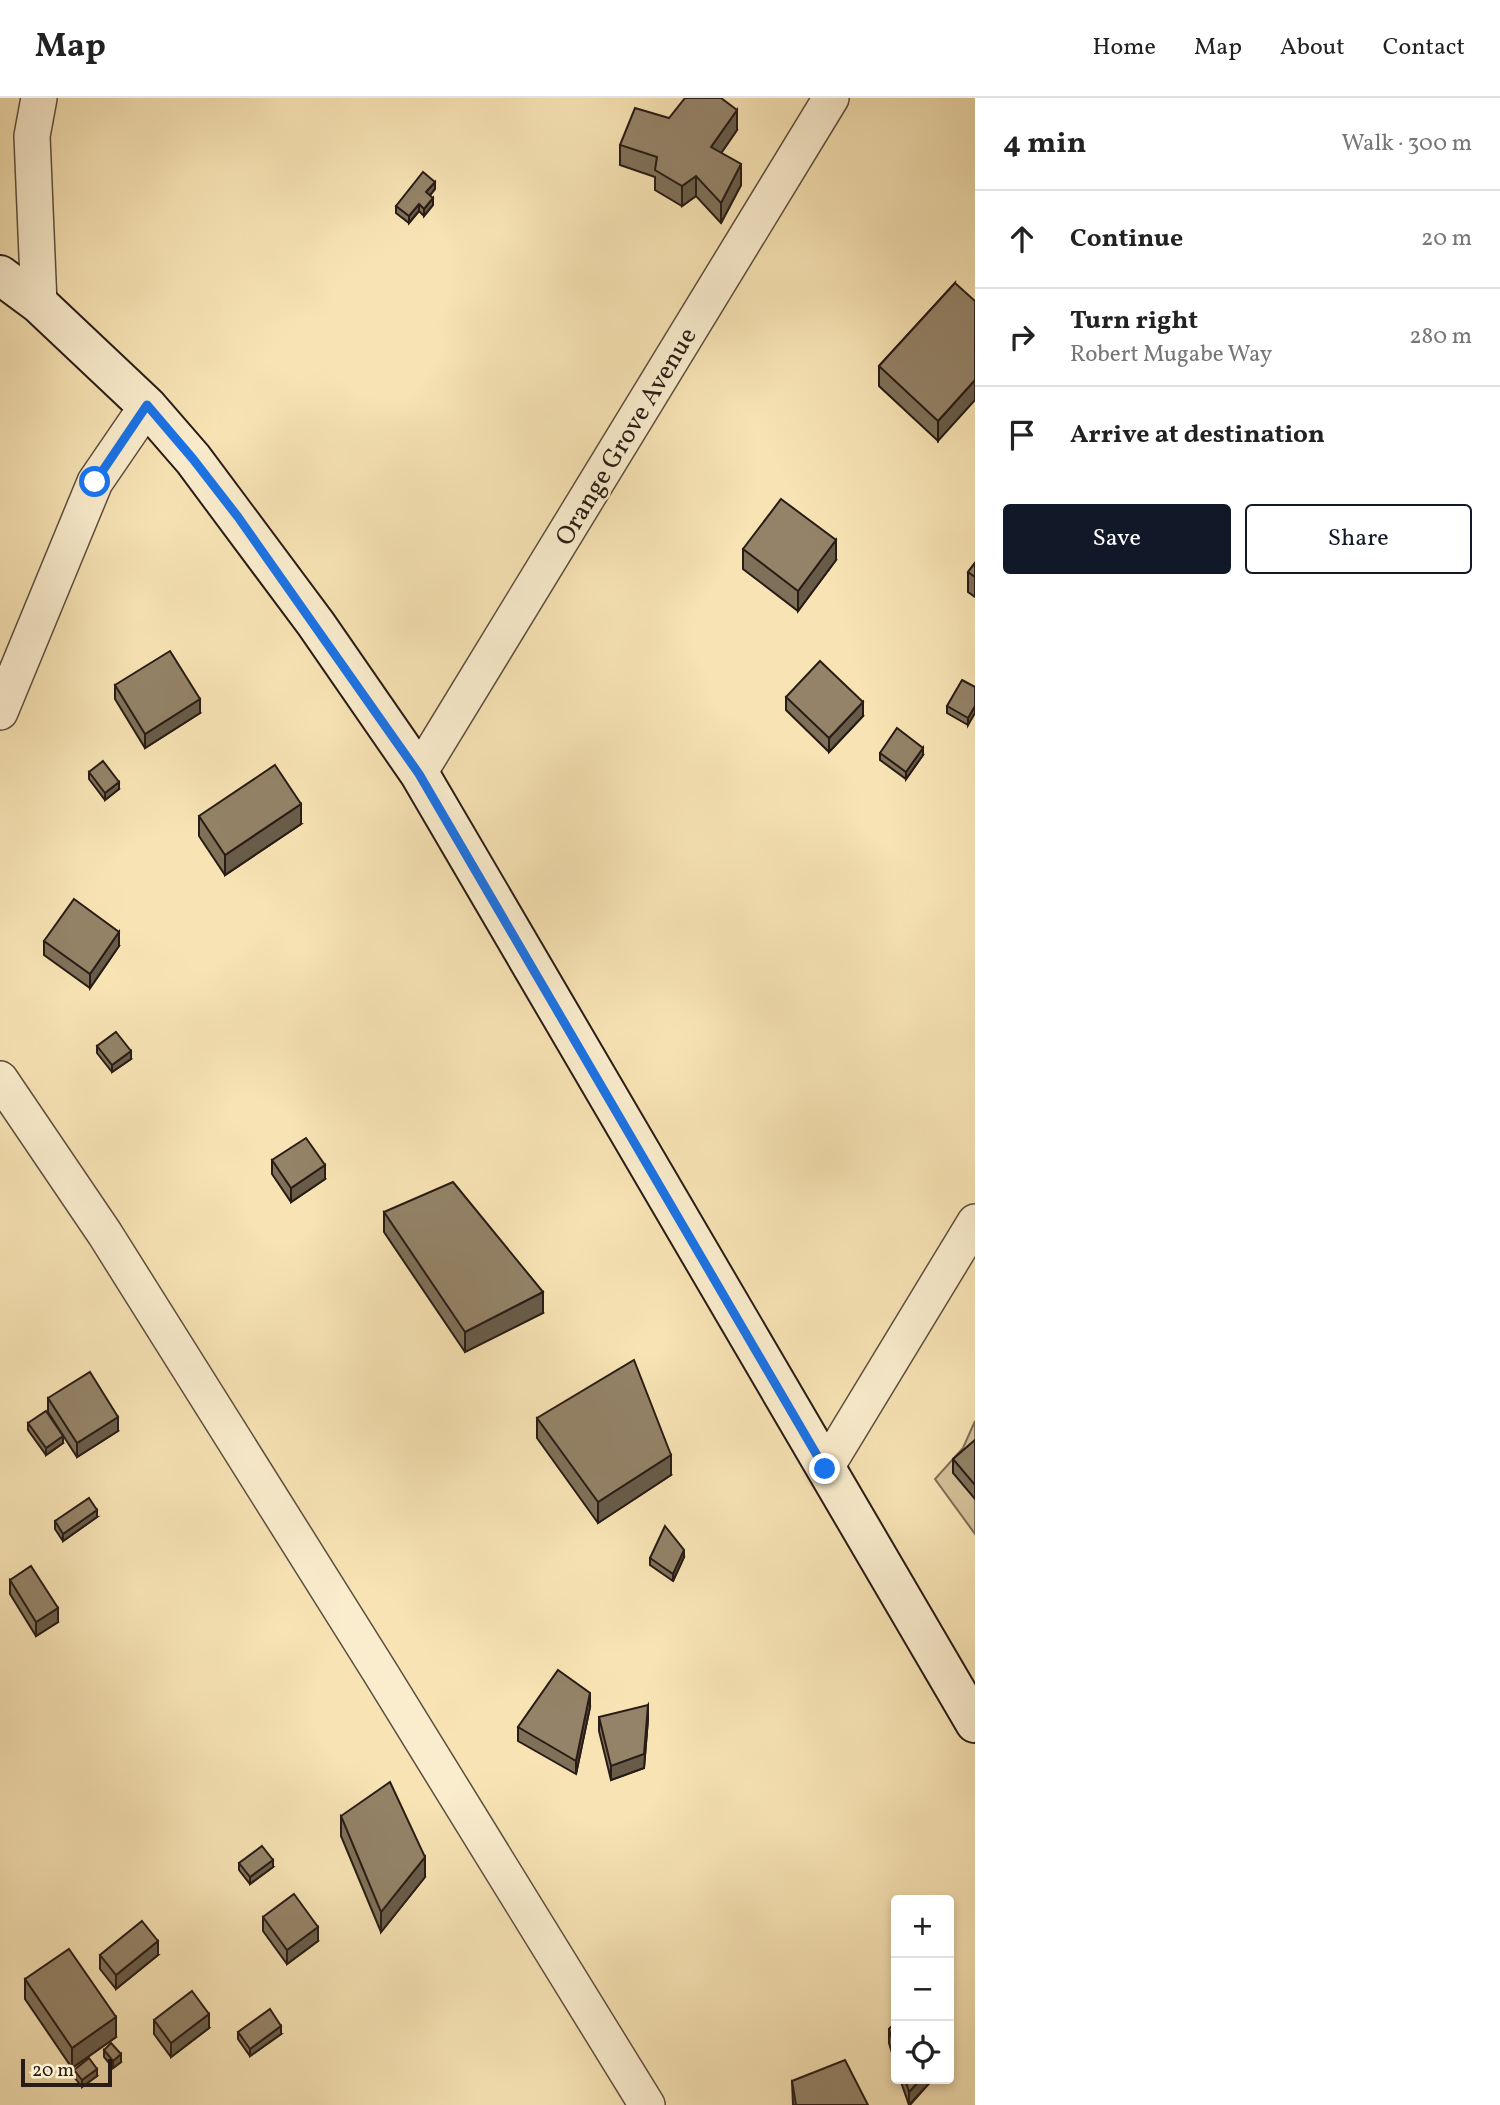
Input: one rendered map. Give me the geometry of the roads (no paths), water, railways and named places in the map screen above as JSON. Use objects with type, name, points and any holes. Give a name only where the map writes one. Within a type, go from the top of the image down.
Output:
[{"type":"main road","points":[[0,275],[39,304],[147,405],[193,459],[238,517],[419,774],[975,1723]]},
{"type":"street","points":[[38,98],[32,136],[39,304]]},
{"type":"street","name":"Orange Grove Avenue","points":[[419,774],[831,98]]},
{"type":"street","points":[[0,712],[95,482],[147,405]]},
{"type":"street","points":[[0,1079],[112,1245],[647,2105]]},
{"type":"street","points":[[825,1469],[975,1222]]}]
